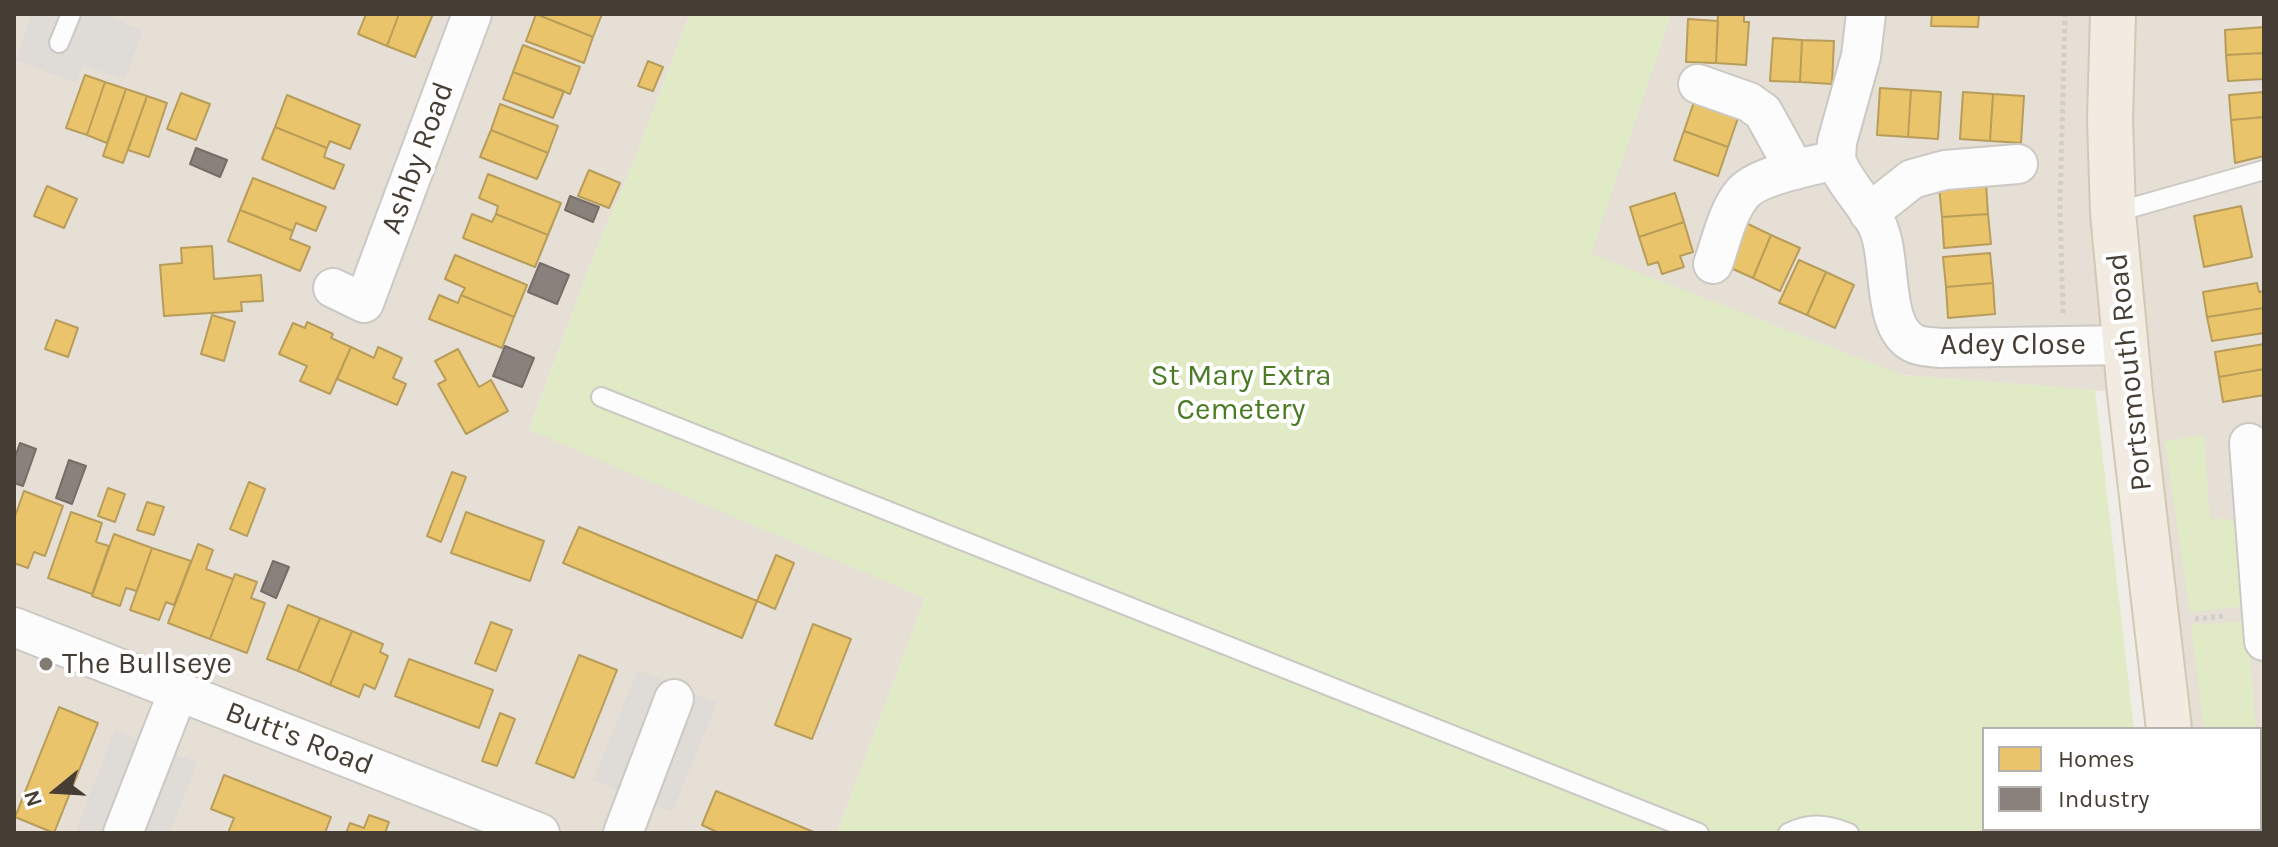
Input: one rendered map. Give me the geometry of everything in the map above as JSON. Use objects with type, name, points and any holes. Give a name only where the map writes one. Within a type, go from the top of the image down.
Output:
[{"type":"main road","name":"Portsmouth Road","points":[[2113,14],[2110,119],[2113,213],[2169,727]]},
{"type":"street","name":"Ashby Road","points":[[364,303],[472,14]]},
{"type":"street","points":[[1713,264],[1742,192],[1782,175],[1836,160],[1837,142],[1861,56],[1866,14]]},
{"type":"street","points":[[1698,84],[1749,102],[1763,112],[1782,175]]},
{"type":"street","name":"Adey Close","points":[[1836,160],[1843,177],[1877,225],[1888,260],[1892,316],[1900,331],[1915,344],[1940,348],[2126,345]]},
{"type":"street","points":[[1869,213],[1912,179],[1945,170],[2018,164]]},
{"type":"street","points":[[2249,443],[2263,627]]},
{"type":"street","name":"Butt's Road","points":[[14,627],[540,833]]},
{"type":"street","points":[[123,833],[178,692]]},
{"type":"street","points":[[623,833],[674,699]]},
{"type":"lane","points":[[59,43],[71,14]]},
{"type":"lane","points":[[2113,213],[2264,170]]},
{"type":"lane","points":[[601,397],[1699,833]]},
{"type":"lane","points":[[1788,833],[1810,825],[1831,826],[1849,833]]},
{"type":"path","points":[[2064,344],[2060,208],[2065,14]]},
{"type":"path","points":[[2160,650],[2188,647],[2186,619],[2263,627]]},
{"type":"shaded area","points":[[14,14],[690,14],[529,429],[925,598],[837,833],[14,833]]},
{"type":"shaded area","points":[[31,14],[103,14],[143,31],[124,80],[83,65],[75,83],[16,60]]},
{"type":"shaded area","points":[[1671,14],[2264,14],[2264,833],[2180,833],[2262,831],[2262,727],[2169,727],[2130,393],[1902,375],[1590,254]]},
{"type":"shaded area","points":[[638,670],[717,703],[672,812],[593,780]]},
{"type":"shaded area","points":[[115,730],[197,763],[170,833],[75,833]]},
{"type":"green space","name":"St Mary Extra Cemetery","points":[[690,14],[1671,14],[1591,254],[1902,375],[2095,390],[2134,727],[1982,727],[1982,831],[2145,833],[837,833],[925,598],[529,430],[593,258]]},
{"type":"green space","points":[[2204,435],[2210,519],[2231,519],[2238,527],[2246,606],[2190,612],[2165,441]]},
{"type":"green space","points":[[2247,621],[2256,727],[2204,727],[2191,625]]},
{"type":"building: Homes","points":[[366,14],[399,14],[387,46],[358,34]]},
{"type":"building: Homes","points":[[399,14],[433,14],[415,57],[387,46]]},
{"type":"building: Homes","points":[[536,14],[593,37],[584,63],[526,41]]},
{"type":"building: Homes","points":[[536,14],[602,14],[593,37]]},
{"type":"building: Homes","points":[[1718,14],[1744,14],[1744,22],[1749,22],[1746,65],[1716,63]]},
{"type":"building: Homes","points":[[1932,14],[1979,14],[1978,27],[1931,26]]},
{"type":"building: Homes","points":[[1688,19],[1718,21],[1716,63],[1686,62]]},
{"type":"building: Homes","points":[[2264,27],[2264,53],[2226,55],[2225,30]]},
{"type":"building: Homes","points":[[1773,38],[1802,40],[1800,82],[1770,81]]},
{"type":"building: Homes","points":[[1802,40],[1834,41],[1832,84],[1800,82]]},
{"type":"building: Homes","points":[[523,45],[580,67],[570,94],[513,72]]},
{"type":"building: Homes","points":[[2264,53],[2264,79],[2228,81],[2226,55]]},
{"type":"building: Homes","points":[[648,61],[663,67],[653,91],[638,86]]},
{"type":"building: Homes","points":[[513,72],[564,91],[553,118],[503,99]]},
{"type":"building: Homes","points":[[85,75],[105,82],[87,135],[66,128]]},
{"type":"building: Homes","points":[[105,82],[126,89],[107,143],[87,135]]},
{"type":"building: Homes","points":[[1880,88],[1911,90],[1908,137],[1877,135]]},
{"type":"building: Homes","points":[[126,89],[147,96],[123,163],[103,156]]},
{"type":"building: Homes","points":[[1911,90],[1941,92],[1938,139],[1908,137]]},
{"type":"building: Homes","points":[[1963,92],[1993,94],[1990,141],[1960,139]]},
{"type":"building: Homes","points":[[2264,92],[2264,117],[2231,120],[2229,95]]},
{"type":"building: Homes","points":[[181,93],[210,104],[196,140],[167,129]]},
{"type":"building: Homes","points":[[1993,94],[2024,96],[2021,143],[1990,141]]},
{"type":"building: Homes","points":[[287,95],[360,125],[350,149],[330,141],[327,148],[275,127]]},
{"type":"building: Homes","points":[[147,96],[167,103],[149,157],[128,150]]},
{"type":"building: Homes","points":[[1694,102],[1738,118],[1728,147],[1684,131]]},
{"type":"building: Homes","points":[[500,104],[558,126],[548,153],[491,130]]},
{"type":"building: Homes","points":[[2264,117],[2264,156],[2235,163],[2231,120]]},
{"type":"building: Homes","points":[[275,127],[327,148],[324,157],[344,165],[334,189],[262,159]]},
{"type":"building: Homes","points":[[491,130],[548,153],[537,179],[480,157]]},
{"type":"building: Homes","points":[[1684,131],[1728,147],[1718,176],[1674,160]]},
{"type":"building: Homes","points":[[589,170],[620,183],[609,208],[578,196]]},
{"type":"building: Homes","points":[[488,174],[561,203],[548,235],[496,214],[498,206],[479,198]]},
{"type":"building: Homes","points":[[253,178],[326,207],[316,231],[296,223],[293,231],[240,210]]},
{"type":"building: Homes","points":[[1986,183],[1988,214],[1942,217],[1939,187]]},
{"type":"building: Homes","points":[[47,186],[77,199],[64,228],[34,216]]},
{"type":"building: Homes","points":[[1675,193],[1684,222],[1639,237],[1630,207]]},
{"type":"building: Homes","points":[[2241,206],[2252,257],[2204,267],[2194,216]]},
{"type":"building: Homes","points":[[240,210],[293,231],[290,239],[310,247],[300,271],[228,241]]},
{"type":"building: Homes","points":[[472,214],[492,222],[496,214],[548,235],[535,267],[463,238]]},
{"type":"building: Homes","points":[[1988,214],[1991,244],[1944,248],[1942,217]]},
{"type":"building: Homes","points":[[1684,222],[1693,252],[1680,256],[1684,267],[1662,274],[1658,262],[1648,265],[1639,237]]},
{"type":"building: Homes","points":[[1744,222],[1771,235],[1753,278],[1724,265]]},
{"type":"building: Homes","points":[[1771,235],[1800,248],[1780,291],[1753,278]]},
{"type":"building: Homes","points":[[212,246],[214,279],[261,275],[263,301],[241,302],[242,311],[164,316],[160,265],[182,263],[181,248]]},
{"type":"building: Homes","points":[[1990,253],[1993,283],[1946,287],[1943,257]]},
{"type":"building: Homes","points":[[455,255],[527,285],[514,317],[461,295],[465,288],[445,279]]},
{"type":"building: Homes","points":[[1799,260],[1826,272],[1807,315],[1779,303]]},
{"type":"building: Homes","points":[[1826,272],[1854,285],[1835,328],[1807,315]]},
{"type":"building: Homes","points":[[1993,283],[1995,314],[1948,318],[1946,287]]},
{"type":"building: Homes","points":[[2257,283],[2259,292],[2264,291],[2264,308],[2207,317],[2203,292]]},
{"type":"building: Homes","points":[[439,295],[458,303],[461,295],[514,317],[502,348],[429,319]]},
{"type":"building: Homes","points":[[2264,308],[2264,333],[2212,341],[2207,317]]},
{"type":"building: Homes","points":[[212,315],[235,322],[224,361],[201,354]]},
{"type":"building: Homes","points":[[56,320],[78,328],[68,357],[45,349]]},
{"type":"building: Homes","points":[[307,322],[333,334],[331,338],[351,347],[330,394],[300,381],[307,366],[279,354],[293,323],[305,328]]},
{"type":"building: Homes","points":[[2264,344],[2264,369],[2219,377],[2215,352]]},
{"type":"building: Homes","points":[[351,347],[374,358],[378,347],[402,358],[393,378],[406,384],[397,405],[337,379]]},
{"type":"building: Homes","points":[[458,349],[479,387],[491,380],[508,411],[466,434],[438,384],[446,380],[435,361]]},
{"type":"building: Homes","points":[[2264,369],[2264,395],[2223,402],[2219,377]]},
{"type":"building: Homes","points":[[452,472],[466,477],[441,542],[427,536]]},
{"type":"building: Homes","points":[[249,482],[265,489],[247,536],[230,529]]},
{"type":"building: Homes","points":[[108,488],[125,494],[115,522],[98,516]]},
{"type":"building: Homes","points":[[24,491],[63,506],[45,556],[34,552],[28,568],[14,563],[14,519]]},
{"type":"building: Homes","points":[[147,502],[164,507],[154,535],[137,530]]},
{"type":"building: Homes","points":[[71,512],[102,523],[96,542],[109,546],[92,594],[48,578]]},
{"type":"building: Homes","points":[[466,512],[544,541],[530,581],[451,553]]},
{"type":"building: Homes","points":[[579,527],[757,601],[742,638],[563,563]]},
{"type":"building: Homes","points":[[114,534],[152,548],[137,591],[126,588],[120,606],[92,596]]},
{"type":"building: Homes","points":[[198,544],[213,550],[206,569],[233,579],[210,639],[168,623]]},
{"type":"building: Homes","points":[[152,548],[191,561],[174,605],[166,602],[159,620],[130,610]]},
{"type":"building: Homes","points":[[776,555],[794,563],[775,609],[757,601]]},
{"type":"building: Homes","points":[[235,574],[257,582],[251,598],[265,603],[247,653],[210,639]]},
{"type":"building: Homes","points":[[288,605],[320,618],[298,671],[267,659]]},
{"type":"building: Homes","points":[[320,618],[352,631],[330,685],[298,671]]},
{"type":"building: Homes","points":[[491,622],[512,630],[496,671],[475,663]]},
{"type":"building: Homes","points":[[813,624],[851,639],[812,739],[775,725]]},
{"type":"building: Homes","points":[[352,631],[383,644],[380,652],[388,656],[375,689],[364,684],[359,697],[330,685]]},
{"type":"building: Homes","points":[[579,655],[617,670],[574,778],[536,763]]},
{"type":"building: Homes","points":[[409,659],[493,690],[479,728],[395,696]]},
{"type":"building: Homes","points":[[59,707],[98,723],[54,833],[15,817]]},
{"type":"building: Homes","points":[[500,713],[515,719],[497,766],[482,761]]},
{"type":"building: Homes","points":[[224,775],[331,817],[325,833],[228,833],[234,818],[211,809]]},
{"type":"building: Homes","points":[[716,791],[816,833],[719,833],[702,825]]},
{"type":"building: Homes","points":[[369,815],[389,822],[385,833],[346,833],[350,823],[364,828]]},
{"type":"building: Industry","points":[[196,148],[227,160],[220,177],[190,164]]},
{"type":"building: Industry","points":[[570,196],[599,207],[593,222],[565,210]]},
{"type":"building: Industry","points":[[540,263],[569,275],[557,304],[528,292]]},
{"type":"building: Industry","points":[[505,346],[534,358],[522,387],[493,376]]},
{"type":"building: Industry","points":[[20,443],[36,449],[23,486],[14,483],[14,460]]},
{"type":"building: Industry","points":[[69,460],[86,466],[72,504],[56,498]]},
{"type":"building: Industry","points":[[273,561],[289,567],[276,598],[261,591]]},
{"type":"place","name":"The Bullseye","points":[[46,664]]}]
